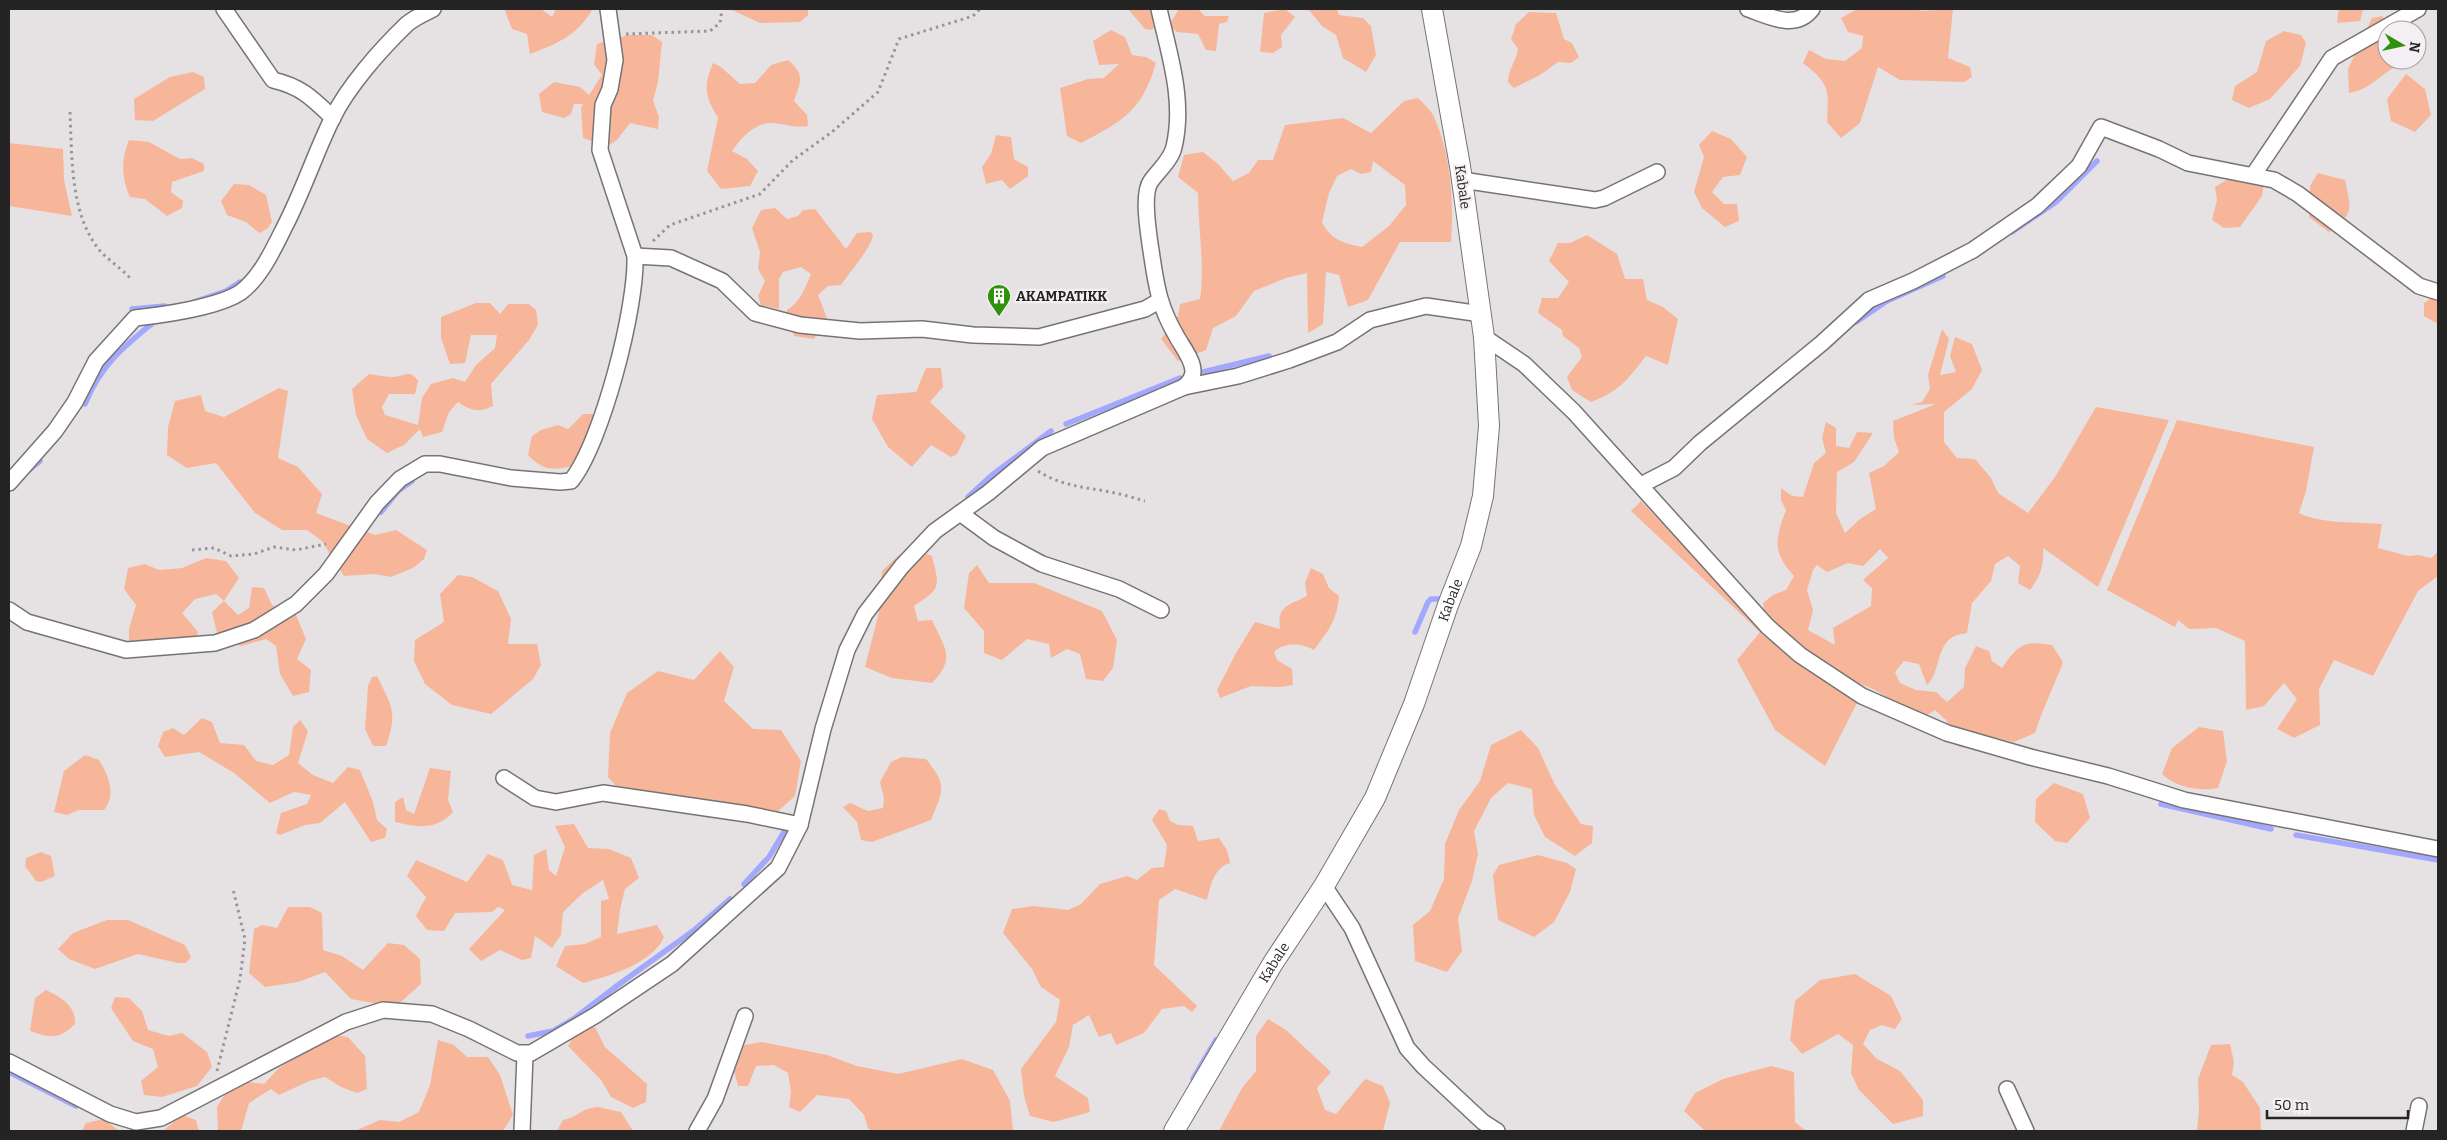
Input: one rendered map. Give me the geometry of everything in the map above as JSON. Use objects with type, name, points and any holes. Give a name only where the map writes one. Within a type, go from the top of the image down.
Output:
[{"type":"street","points":[[224,9],[273,80],[290,84],[306,92],[333,118]]},
{"type":"street","points":[[9,483],[55,431],[82,390],[96,361],[135,318],[156,316],[212,304],[240,292],[254,279],[276,243],[300,195],[333,118],[350,89],[408,23],[433,9]]},
{"type":"street","points":[[9,610],[27,622],[126,650],[215,643],[254,630],[296,604],[326,574],[377,504],[400,479],[425,464],[440,464],[511,478],[560,482],[571,481],[579,470],[602,416],[625,332],[636,273],[635,256],[600,150],[603,106],[610,89],[615,60],[613,34],[608,9]]},
{"type":"street","points":[[1159,9],[1178,97],[1174,149],[1160,171],[1150,181],[1146,193],[1149,238],[1159,301],[1193,370],[1192,378],[1184,387]]},
{"type":"street","name":"Kabale","points":[[1174,1131],[1273,963],[1324,886],[1375,798],[1414,704],[1448,605],[1471,546],[1483,496],[1489,426],[1484,337],[1462,180],[1432,9]]},
{"type":"street","points":[[1748,9],[1787,22],[1801,19],[1812,9]]},
{"type":"street","points":[[2254,174],[2332,58],[2418,9]]},
{"type":"street","points":[[1641,485],[1674,468],[1700,442],[1822,343],[1869,300],[1913,281],[1973,250],[2037,206],[2079,166],[2101,127],[2159,149],[2188,163],[2254,174],[2274,180],[2298,194],[2419,286],[2438,292]]},
{"type":"street","points":[[1462,180],[1595,200],[1604,198],[1657,172]]},
{"type":"street","points":[[635,256],[671,258],[722,281],[755,313],[800,325],[860,331],[922,329],[973,335],[1039,337],[1145,309],[1159,301]]},
{"type":"street","points":[[9,1062],[110,1114],[136,1122],[161,1118],[346,1022],[384,1010],[432,1014],[517,1053],[531,1053],[596,1015],[672,964],[778,868],[800,825],[831,703],[847,650],[865,614],[902,566],[928,538],[1042,448],[1184,387],[1238,376],[1337,342],[1370,320],[1426,306],[1481,314]]},
{"type":"street","points":[[1484,337],[1524,364],[1560,398],[1767,626],[1800,655],[1862,696],[1947,733],[2030,757],[2108,776],[2184,800],[2438,849]]},
{"type":"street","points":[[960,513],[994,538],[1042,564],[1119,589],[1161,610]]},
{"type":"street","points":[[504,778],[535,798],[556,802],[602,794],[747,814],[800,825]]},
{"type":"street","points":[[1324,886],[1352,928],[1407,1048],[1429,1072],[1482,1122],[1497,1131]]},
{"type":"street","points":[[697,1131],[715,1099],[745,1016]]},
{"type":"street","points":[[522,1131],[525,1054]]},
{"type":"street","points":[[2007,1090],[2026,1131]]},
{"type":"street","points":[[2414,1131],[2419,1106]]},
{"type":"path","points":[[613,34],[710,31],[720,23],[722,9]]},
{"type":"path","points":[[635,256],[670,225],[760,194],[793,160],[832,132],[878,92],[899,38],[973,16],[980,9]]},
{"type":"path","points":[[70,112],[73,177],[80,214],[100,251],[132,280]]},
{"type":"path","points":[[1026,461],[1054,481],[1078,488],[1111,492],[1145,501]]},
{"type":"path","points":[[192,550],[214,548],[231,556],[254,554],[274,547],[296,550],[351,539]]},
{"type":"path","points":[[221,1087],[217,1071],[240,979],[245,939],[233,889]]},
{"type":"shaded area","points":[[507,9],[541,9],[552,17],[556,9],[593,9],[580,26],[566,38],[530,54],[527,34],[512,29],[505,11]]},
{"type":"shaded area","points":[[730,9],[808,9],[808,15],[800,22],[760,23]]},
{"type":"shaded area","points":[[1128,9],[1155,9],[1156,27],[1151,30],[1145,29]]},
{"type":"shaded area","points":[[1179,9],[1198,9],[1205,16],[1229,16],[1227,22],[1219,24],[1216,51],[1206,50],[1198,34],[1177,32],[1169,25]]},
{"type":"shaded area","points":[[1285,9],[1295,17],[1281,35],[1282,47],[1273,53],[1260,52],[1264,13]]},
{"type":"shaded area","points":[[1308,9],[1337,9],[1339,15],[1363,18],[1371,26],[1376,55],[1366,72],[1343,58],[1336,35],[1322,26]]},
{"type":"shaded area","points":[[1857,9],[1919,9],[1920,11],[1953,9],[1948,58],[1970,67],[1972,77],[1964,82],[1900,80],[1878,67],[1860,123],[1841,138],[1827,122],[1828,102],[1823,82],[1803,63],[1809,50],[1826,59],[1845,61],[1862,48],[1863,36],[1848,32],[1841,18]]},
{"type":"shaded area","points":[[2339,9],[2363,9],[2360,21],[2337,23]]},
{"type":"shaded area","points":[[1529,12],[1556,13],[1564,39],[1572,43],[1579,57],[1571,63],[1558,62],[1540,75],[1514,88],[1508,82],[1508,77],[1518,49],[1511,39],[1516,24]]},
{"type":"shaded area","points":[[2382,16],[2385,20],[2377,20],[2377,70],[2391,70],[2363,89],[2349,93],[2348,69],[2372,18]]},
{"type":"shaded area","points":[[1111,30],[1125,37],[1132,55],[1146,57],[1156,63],[1144,93],[1129,113],[1108,128],[1081,143],[1067,136],[1060,88],[1088,79],[1104,78],[1119,64],[1099,65],[1093,41]]},
{"type":"shaded area","points":[[2284,31],[2301,35],[2306,43],[2300,66],[2270,99],[2249,108],[2232,100],[2235,86],[2257,72],[2266,41]]},
{"type":"shaded area","points":[[628,35],[652,35],[662,42],[658,82],[653,101],[659,117],[658,129],[630,123],[617,140],[607,146],[583,138],[581,108],[583,104],[574,104],[571,114],[564,118],[542,112],[539,94],[554,82],[580,87],[589,95],[602,75],[594,64],[597,44]]},
{"type":"shaded area","points":[[788,60],[799,74],[800,83],[794,101],[807,115],[808,126],[797,127],[767,123],[749,132],[732,151],[747,159],[758,171],[750,186],[721,189],[707,171],[718,118],[710,103],[707,91],[708,79],[713,63],[721,67],[740,84],[755,83],[771,65]]},
{"type":"shaded area","points":[[193,72],[204,77],[205,89],[153,121],[135,120],[134,99],[170,77]]},
{"type":"shaded area","points":[[2406,74],[2425,89],[2431,115],[2415,132],[2391,121],[2387,99]]},
{"type":"shaded area","points":[[1418,98],[1428,108],[1435,119],[1445,148],[1450,179],[1451,242],[1400,242],[1368,300],[1348,307],[1339,275],[1326,272],[1323,324],[1308,333],[1307,273],[1286,278],[1254,291],[1236,316],[1213,328],[1206,350],[1178,361],[1161,339],[1178,316],[1180,304],[1200,299],[1202,273],[1198,193],[1178,177],[1184,155],[1203,152],[1218,164],[1233,181],[1249,173],[1258,160],[1273,160],[1285,125],[1343,118],[1371,133],[1404,101]],"holes":[[[1373,161],[1405,185],[1406,205],[1389,226],[1362,247],[1338,240],[1329,233],[1322,222],[1329,193],[1337,176],[1351,169],[1361,174],[1371,172]]]},
{"type":"shaded area","points":[[1712,131],[1731,139],[1747,157],[1740,175],[1723,177],[1712,192],[1724,204],[1737,204],[1739,221],[1725,227],[1702,208],[1694,192],[1704,157],[1699,145]]},
{"type":"shaded area","points":[[996,135],[1011,137],[1014,159],[1028,167],[1028,176],[1010,189],[1002,180],[986,184],[982,167],[991,154]]},
{"type":"shaded area","points":[[129,140],[149,142],[180,159],[192,158],[204,164],[204,171],[172,182],[171,192],[183,201],[182,208],[167,216],[145,199],[130,197],[123,168]]},
{"type":"shaded area","points":[[9,143],[63,149],[64,180],[72,216],[9,206]]},
{"type":"shaded area","points":[[2318,173],[2345,180],[2349,198],[2347,215],[2329,232],[2309,217],[2310,186]]},
{"type":"shaded area","points":[[2230,178],[2240,182],[2248,179],[2264,184],[2262,196],[2240,227],[2224,228],[2212,220],[2217,200],[2215,187]]},
{"type":"shaded area","points":[[234,184],[249,185],[266,195],[272,222],[267,229],[259,233],[246,222],[227,215],[221,201]]},
{"type":"shaded area","points":[[775,208],[787,219],[798,216],[803,210],[815,209],[846,249],[857,233],[871,232],[873,236],[864,254],[841,285],[828,286],[818,295],[827,318],[814,339],[794,336],[786,316],[787,310],[802,295],[811,274],[801,267],[783,272],[779,279],[779,309],[761,305],[758,296],[765,281],[758,269],[760,252],[752,228],[761,210]]},
{"type":"shaded area","points":[[1587,235],[1617,254],[1625,279],[1643,279],[1647,300],[1663,307],[1678,319],[1668,365],[1646,356],[1622,384],[1609,394],[1591,402],[1572,390],[1567,377],[1582,357],[1579,348],[1563,336],[1562,330],[1538,313],[1542,298],[1558,298],[1569,282],[1549,261],[1558,243],[1570,243]]},
{"type":"shaded area","points":[[2436,295],[2438,297],[2438,322],[2436,323],[2424,316],[2424,303]]},
{"type":"shaded area","points":[[476,303],[490,303],[500,314],[508,304],[529,304],[536,310],[538,325],[529,340],[491,384],[493,406],[483,410],[475,410],[458,402],[449,412],[442,432],[423,437],[420,429],[404,445],[387,453],[367,439],[356,415],[352,389],[369,374],[394,377],[407,374],[412,375],[418,381],[415,394],[389,394],[382,407],[385,415],[418,425],[422,398],[431,384],[453,378],[465,382],[476,365],[495,348],[497,335],[471,335],[465,363],[450,364],[441,338],[441,317]]},
{"type":"shaded area","points":[[1942,329],[1949,339],[1940,375],[1956,372],[1950,356],[1955,337],[1972,344],[1982,370],[1972,389],[1944,412],[1944,442],[1957,458],[1975,459],[1991,478],[1998,493],[2028,513],[2055,477],[2096,407],[2169,420],[2098,587],[2043,548],[2041,570],[2030,590],[2018,583],[2020,566],[2008,556],[1995,564],[1991,581],[1972,603],[1967,633],[1954,636],[1946,643],[1934,674],[1927,685],[1919,664],[1904,661],[1895,672],[1900,683],[1916,690],[1936,692],[1947,702],[1964,687],[1965,668],[1976,646],[1989,651],[1992,661],[2002,668],[2012,654],[2022,646],[2034,643],[2052,645],[2063,662],[2060,671],[2035,733],[2014,742],[1980,734],[1971,748],[1959,747],[1946,720],[1935,710],[1923,718],[1875,690],[1849,679],[1834,668],[1815,661],[1765,614],[1763,603],[1773,595],[1786,590],[1794,576],[1779,552],[1778,537],[1786,510],[1781,500],[1781,488],[1792,496],[1803,497],[1814,463],[1826,453],[1822,438],[1826,422],[1836,428],[1836,446],[1849,448],[1857,432],[1873,433],[1854,462],[1837,472],[1836,513],[1845,533],[1860,519],[1876,509],[1869,473],[1884,466],[1899,452],[1894,438],[1893,421],[1936,404],[1911,405],[1922,402],[1930,389],[1928,375]],"holes":[[[1880,549],[1888,558],[1863,580],[1872,588],[1871,606],[1833,628],[1835,645],[1808,630],[1813,610],[1807,590],[1813,570],[1817,565],[1827,572],[1848,563],[1863,566]]]},
{"type":"shaded area","points":[[926,368],[941,368],[943,387],[930,402],[966,436],[957,454],[951,457],[931,445],[912,467],[888,447],[872,419],[877,395],[916,392]]},
{"type":"shaded area","points":[[279,388],[288,391],[278,458],[298,467],[322,494],[316,513],[375,535],[396,530],[427,550],[424,559],[413,568],[391,577],[375,574],[344,576],[322,541],[307,530],[282,530],[255,513],[216,463],[187,468],[167,455],[168,427],[175,401],[201,395],[205,411],[224,417]]},
{"type":"shaded area","points":[[583,414],[595,414],[590,433],[572,466],[548,468],[538,464],[528,455],[532,436],[541,430],[558,425],[568,429]]},
{"type":"shaded area","points":[[2177,420],[2314,447],[2306,491],[2299,513],[2328,521],[2382,524],[2378,548],[2408,556],[2418,555],[2431,558],[2438,552],[2438,576],[2418,591],[2373,676],[2334,660],[2319,689],[2320,725],[2294,738],[2277,729],[2297,699],[2284,683],[2264,706],[2246,710],[2245,641],[2216,628],[2189,629],[2178,620],[2175,627],[2107,590]]},
{"type":"shaded area","points":[[1641,501],[1763,628],[1782,651],[1857,703],[1825,766],[1775,730],[1737,660],[1760,632],[1631,511]]},
{"type":"shaded area","points":[[924,553],[932,556],[937,581],[934,591],[914,606],[918,621],[932,620],[946,652],[944,666],[932,683],[892,678],[865,667],[879,612],[882,571],[898,556]]},
{"type":"shaded area","points":[[206,558],[226,561],[239,578],[224,601],[216,594],[195,599],[182,613],[198,632],[194,652],[129,642],[129,629],[136,605],[124,589],[128,568],[145,564],[159,570],[182,568]]},
{"type":"shaded area","points":[[977,565],[989,583],[1034,583],[1102,611],[1117,640],[1113,668],[1103,681],[1086,679],[1080,654],[1067,649],[1051,658],[1049,644],[1027,639],[1002,660],[984,653],[984,631],[964,608],[969,573]]},
{"type":"shaded area","points":[[1311,568],[1323,574],[1329,588],[1339,596],[1338,605],[1331,625],[1314,650],[1304,646],[1288,645],[1274,652],[1277,660],[1292,669],[1293,685],[1280,687],[1251,686],[1220,698],[1217,690],[1255,622],[1280,629],[1280,615],[1285,607],[1307,596],[1305,583]]},
{"type":"shaded area","points":[[458,575],[472,577],[498,591],[511,619],[508,644],[537,644],[541,665],[533,679],[491,714],[452,705],[425,684],[414,661],[415,640],[444,622],[440,594]]},
{"type":"shaded area","points":[[252,587],[264,588],[272,605],[296,615],[306,639],[297,659],[311,670],[309,692],[293,696],[280,674],[276,646],[266,639],[241,646],[217,633],[212,612],[224,601],[238,615],[249,608]]},
{"type":"shaded area","points":[[720,651],[734,667],[724,701],[753,729],[781,730],[801,761],[795,796],[765,823],[704,817],[619,789],[608,777],[610,733],[627,693],[658,671],[694,680]]},
{"type":"shaded area","points":[[377,676],[392,710],[392,725],[386,746],[373,746],[365,729],[368,686],[372,677]]},
{"type":"shaded area","points":[[202,718],[212,722],[220,743],[244,745],[256,761],[273,765],[289,755],[293,727],[300,720],[308,731],[298,763],[313,775],[333,783],[348,767],[360,770],[373,802],[377,820],[387,829],[385,838],[371,842],[345,802],[320,823],[305,825],[280,835],[276,833],[281,813],[307,804],[311,795],[294,792],[270,803],[234,773],[199,752],[165,757],[158,746],[163,732],[173,728],[184,735]]},
{"type":"shaded area","points":[[2199,727],[2223,731],[2227,761],[2218,788],[2196,789],[2188,787],[2174,782],[2162,774],[2172,748]]},
{"type":"shaded area","points":[[1521,730],[1538,748],[1555,785],[1581,824],[1593,826],[1592,843],[1575,856],[1545,837],[1534,815],[1532,789],[1508,783],[1491,798],[1474,831],[1478,854],[1472,881],[1458,918],[1462,951],[1447,972],[1415,961],[1413,925],[1430,911],[1444,879],[1445,844],[1459,810],[1480,781],[1491,745]]},
{"type":"shaded area","points":[[85,755],[99,760],[108,778],[111,791],[108,804],[104,810],[79,810],[67,815],[54,812],[64,771]]},
{"type":"shaded area","points":[[902,757],[926,759],[937,775],[941,794],[931,820],[872,842],[861,840],[857,822],[843,807],[850,803],[868,811],[883,808],[884,798],[880,782],[891,762]]},
{"type":"shaded area","points":[[430,768],[451,771],[448,800],[453,812],[447,818],[433,825],[419,826],[395,822],[395,802],[403,797],[406,810],[414,814]]},
{"type":"shaded area","points":[[2054,783],[2083,794],[2090,818],[2067,843],[2055,841],[2035,822],[2036,799]]},
{"type":"shaded area","points":[[1159,809],[1166,811],[1170,821],[1178,825],[1193,826],[1198,841],[1219,838],[1227,850],[1230,863],[1217,873],[1207,900],[1175,889],[1159,900],[1154,965],[1197,1006],[1192,1012],[1184,1006],[1162,1009],[1144,1033],[1116,1045],[1111,1033],[1099,1037],[1089,1015],[1073,1025],[1069,1047],[1055,1076],[1088,1098],[1090,1112],[1054,1122],[1030,1116],[1024,1096],[1021,1069],[1056,1022],[1060,1000],[1041,987],[1032,969],[1003,933],[1012,909],[1034,906],[1068,910],[1081,904],[1100,884],[1127,876],[1137,880],[1152,868],[1164,867],[1167,845],[1152,820]]},
{"type":"shaded area","points":[[574,824],[588,848],[609,849],[631,858],[639,878],[625,889],[617,934],[657,925],[664,937],[650,955],[640,962],[605,977],[583,983],[556,966],[565,946],[585,944],[601,937],[601,901],[609,899],[603,880],[583,893],[563,912],[561,935],[552,948],[535,936],[531,958],[522,960],[500,950],[481,961],[469,949],[505,910],[498,907],[492,912],[455,913],[444,931],[427,930],[416,916],[426,897],[407,876],[416,860],[467,882],[488,854],[503,860],[512,885],[532,890],[534,855],[546,849],[549,870],[556,876],[565,847],[555,826]]},
{"type":"shaded area","points":[[41,852],[51,856],[55,876],[41,882],[36,881],[25,866],[26,858]]},
{"type":"shaded area","points":[[1538,855],[1567,863],[1576,869],[1570,892],[1554,922],[1534,937],[1498,920],[1493,875],[1499,865]]},
{"type":"shaded area","points":[[288,907],[310,907],[322,913],[323,950],[342,956],[363,970],[388,943],[404,945],[420,959],[421,984],[395,1007],[351,999],[325,972],[298,982],[265,987],[249,973],[254,929],[262,925],[277,928]]},
{"type":"shaded area","points":[[107,920],[128,920],[185,945],[191,957],[186,963],[178,963],[138,954],[95,969],[69,959],[58,949],[73,933]]},
{"type":"shaded area","points":[[1855,974],[1891,996],[1902,1019],[1895,1029],[1882,1025],[1870,1030],[1863,1044],[1877,1059],[1900,1071],[1923,1100],[1923,1116],[1893,1124],[1859,1090],[1851,1073],[1853,1045],[1838,1034],[1802,1054],[1790,1040],[1795,1001],[1820,980]]},
{"type":"shaded area","points":[[46,990],[66,1003],[75,1018],[75,1024],[59,1035],[49,1036],[30,1031],[35,998]]},
{"type":"shaded area","points":[[115,997],[129,998],[142,1011],[148,1030],[169,1036],[182,1033],[207,1052],[212,1067],[197,1086],[162,1097],[144,1095],[141,1081],[158,1067],[153,1049],[133,1041],[111,1008]]},
{"type":"shaded area","points":[[1268,1019],[1286,1030],[1331,1072],[1317,1088],[1325,1110],[1336,1114],[1365,1079],[1383,1086],[1390,1103],[1383,1131],[1219,1131],[1242,1088],[1256,1071],[1256,1036]]},
{"type":"shaded area","points":[[595,1027],[605,1047],[647,1084],[646,1102],[633,1108],[611,1097],[601,1080],[568,1046],[577,1031]]},
{"type":"shaded area","points":[[333,1035],[348,1037],[365,1056],[367,1089],[357,1093],[341,1087],[325,1077],[309,1081],[279,1095],[271,1089],[249,1103],[241,1131],[218,1131],[217,1107],[234,1080],[264,1084],[279,1068]]},
{"type":"shaded area","points":[[438,1040],[454,1045],[467,1057],[488,1057],[500,1075],[513,1115],[503,1131],[355,1131],[380,1120],[399,1122],[419,1112],[430,1085]]},
{"type":"shaded area","points":[[762,1042],[827,1055],[857,1066],[898,1074],[962,1059],[993,1070],[1010,1101],[1013,1131],[871,1131],[868,1128],[864,1115],[849,1099],[817,1095],[800,1112],[789,1107],[791,1092],[788,1073],[774,1065],[756,1066],[748,1086],[738,1086],[734,1071],[744,1045]]},
{"type":"shaded area","points":[[2230,1044],[2234,1062],[2232,1075],[2243,1082],[2260,1108],[2261,1131],[2197,1131],[2199,1109],[2198,1079],[2211,1045]]},
{"type":"shaded area","points":[[1771,1066],[1794,1072],[1795,1122],[1806,1131],[1705,1131],[1684,1111],[1695,1093],[1723,1079]]},
{"type":"shaded area","points":[[598,1107],[621,1112],[633,1131],[557,1131],[563,1120],[588,1109]]},
{"type":"shaded area","points":[[182,1115],[196,1120],[199,1131],[163,1131]]},
{"type":"shaded area","points":[[104,1119],[119,1131],[82,1131],[86,1123]]},
{"type":"waterway","points":[[2012,232],[2056,202],[2097,161]]},
{"type":"waterway","points":[[1856,322],[1887,301],[1943,276]]},
{"type":"waterway","points":[[194,302],[226,291],[240,282]]},
{"type":"waterway","points":[[132,309],[165,306]]},
{"type":"waterway","points":[[85,404],[91,390],[105,368],[132,340],[154,322],[159,321]]},
{"type":"waterway","points":[[1203,372],[1269,356]]},
{"type":"waterway","points":[[1066,424],[1180,378]]},
{"type":"waterway","points":[[968,497],[992,475],[1051,431]]},
{"type":"waterway","points":[[28,471],[40,461]]},
{"type":"waterway","points":[[381,512],[398,491],[412,481]]},
{"type":"waterway","points":[[1415,632],[1428,602],[1431,599],[1444,599]]},
{"type":"waterway","points":[[2161,804],[2271,829]]},
{"type":"waterway","points":[[744,884],[769,857],[784,832]]},
{"type":"waterway","points":[[2296,835],[2438,860]]},
{"type":"waterway","points":[[528,1036],[553,1031],[575,1018],[693,931],[730,899]]},
{"type":"waterway","points":[[1193,1079],[1216,1040]]},
{"type":"waterway","points":[[9,1072],[76,1106]]},
{"type":"place","name":"AKAMPATIKK","points":[[999,317]]}]
